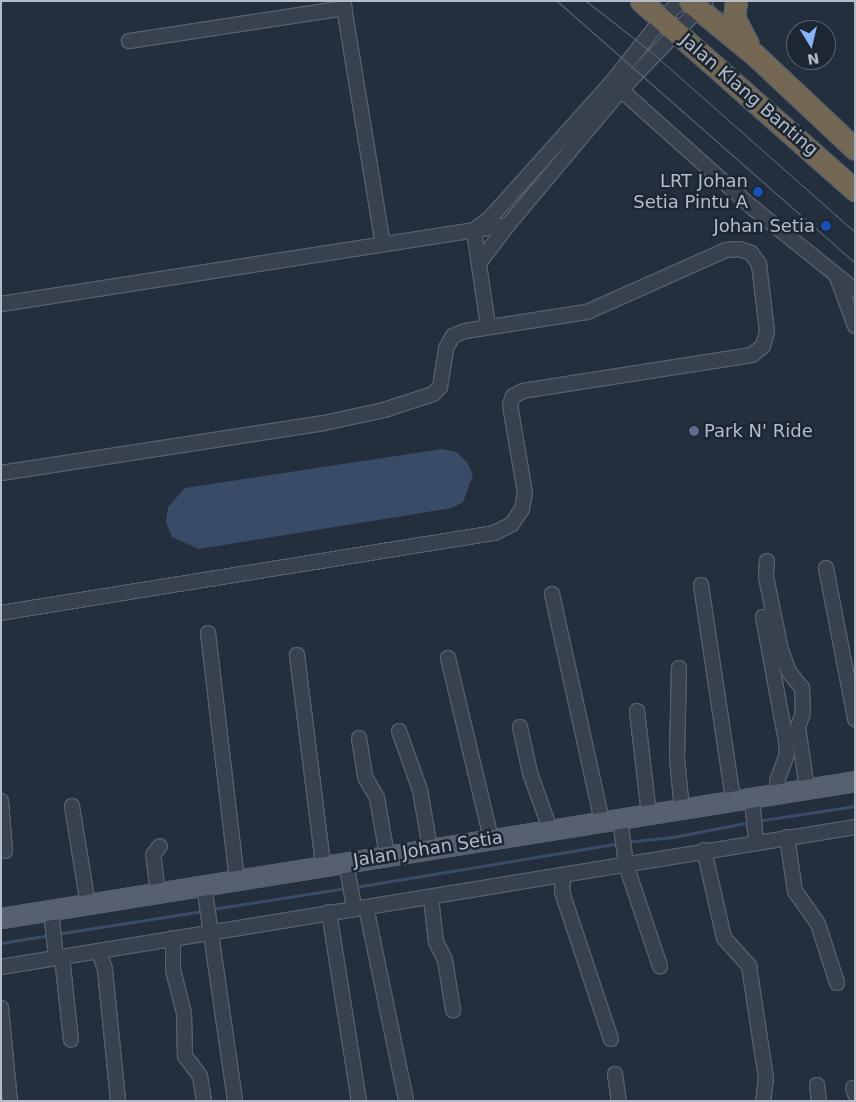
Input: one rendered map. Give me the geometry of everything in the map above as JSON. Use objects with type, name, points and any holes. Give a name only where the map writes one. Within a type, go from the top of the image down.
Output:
[{"type":"highway","name":"Jalan Klang Banting","points":[[641,1],[855,190]]},
{"type":"highway","points":[[736,1],[734,17],[738,28],[755,55]]},
{"type":"highway","name":"Jalan Klang Banting","points":[[694,3],[755,55],[855,149]]},
{"type":"main road","name":"Jalan Johan Setia","points":[[1,918],[51,917],[88,905],[158,893],[206,892],[237,879],[322,859],[348,869],[386,849],[490,830],[550,829],[614,823],[649,814],[733,800],[752,803],[780,794],[855,781]]},
{"type":"street","points":[[474,230],[491,217],[617,86],[670,26],[694,3]]},
{"type":"street","points":[[479,263],[617,86],[670,26],[694,3]]},
{"type":"street","points":[[129,41],[343,4],[383,245]]},
{"type":"street","points":[[617,86],[753,208],[836,277],[855,290]]},
{"type":"street","points":[[1,304],[508,225]]},
{"type":"street","points":[[474,230],[488,326]]},
{"type":"street","points":[[1,473],[324,423],[384,410],[433,394],[440,387],[446,348],[454,336],[488,326],[587,312],[726,250],[739,249],[751,253],[759,264],[767,332],[763,346],[752,355],[523,391],[513,396],[510,405],[525,494],[522,509],[512,524],[494,533],[1,613]]},
{"type":"street","points":[[836,277],[855,326]]},
{"type":"street","points":[[766,561],[766,577],[781,650],[789,672],[802,688],[803,714],[799,732],[807,789]]},
{"type":"street","points":[[826,568],[855,719]]},
{"type":"street","points":[[701,586],[733,800]]},
{"type":"street","points":[[552,594],[625,862],[660,966]]},
{"type":"street","points":[[763,617],[786,741],[787,754],[777,781],[780,794]]},
{"type":"street","points":[[208,633],[237,879]]},
{"type":"street","points":[[297,655],[322,859]]},
{"type":"street","points":[[448,658],[490,830]]},
{"type":"street","points":[[679,668],[677,758],[682,810]]},
{"type":"street","points":[[637,711],[649,814]]},
{"type":"street","points":[[520,727],[530,773],[550,829]]},
{"type":"street","points":[[399,731],[420,790],[429,841]]},
{"type":"street","points":[[359,738],[365,777],[377,798],[386,849]]},
{"type":"street","points":[[1,801],[5,851]]},
{"type":"street","points":[[752,803],[756,838]]},
{"type":"street","points":[[72,806],[88,905]]},
{"type":"street","points":[[1,967],[58,955],[99,951],[173,938],[212,927],[329,912],[358,905],[431,898],[562,876],[625,862],[704,850],[756,838],[787,838],[855,827]]},
{"type":"street","points":[[787,838],[795,891],[818,924],[836,984]]},
{"type":"street","points":[[158,893],[153,856],[160,846]]},
{"type":"street","points":[[704,850],[724,938],[749,966],[766,1078],[760,1099]]},
{"type":"street","points":[[348,869],[406,1101]]},
{"type":"street","points":[[562,876],[562,892],[611,1039]]},
{"type":"street","points":[[206,892],[235,1101]]},
{"type":"street","points":[[431,898],[436,942],[445,960],[453,1010]]},
{"type":"street","points":[[329,912],[359,1101]]},
{"type":"street","points":[[51,917],[71,1040]]},
{"type":"street","points":[[173,938],[173,970],[184,1013],[186,1056],[200,1076],[204,1101]]},
{"type":"street","points":[[99,951],[105,970],[118,1101]]},
{"type":"street","points":[[1,1008],[10,1101]]},
{"type":"street","points":[[615,1074],[619,1101]]},
{"type":"street","points":[[816,1085],[820,1101]]},
{"type":"water","points":[[442,449],[456,452],[467,462],[473,475],[463,502],[452,508],[199,549],[172,537],[166,522],[168,507],[185,488]]},
{"type":"waterway","points":[[757,821],[855,806]]},
{"type":"waterway","points":[[626,842],[673,837],[751,822]]},
{"type":"waterway","points":[[355,887],[620,843]]},
{"type":"waterway","points":[[212,909],[346,888]]},
{"type":"waterway","points":[[56,934],[203,911]]},
{"type":"waterway","points":[[1,943],[50,935]]},
{"type":"tram line","points":[[557,1],[855,263]]},
{"type":"tram line","points":[[586,1],[649,50],[855,232]]},
{"type":"place","name":"LRT Johan Setia Pintu A","points":[[758,192]]},
{"type":"place","name":"Johan Setia","points":[[826,226]]},
{"type":"place","name":"Park N' Ride","points":[[694,431]]}]
